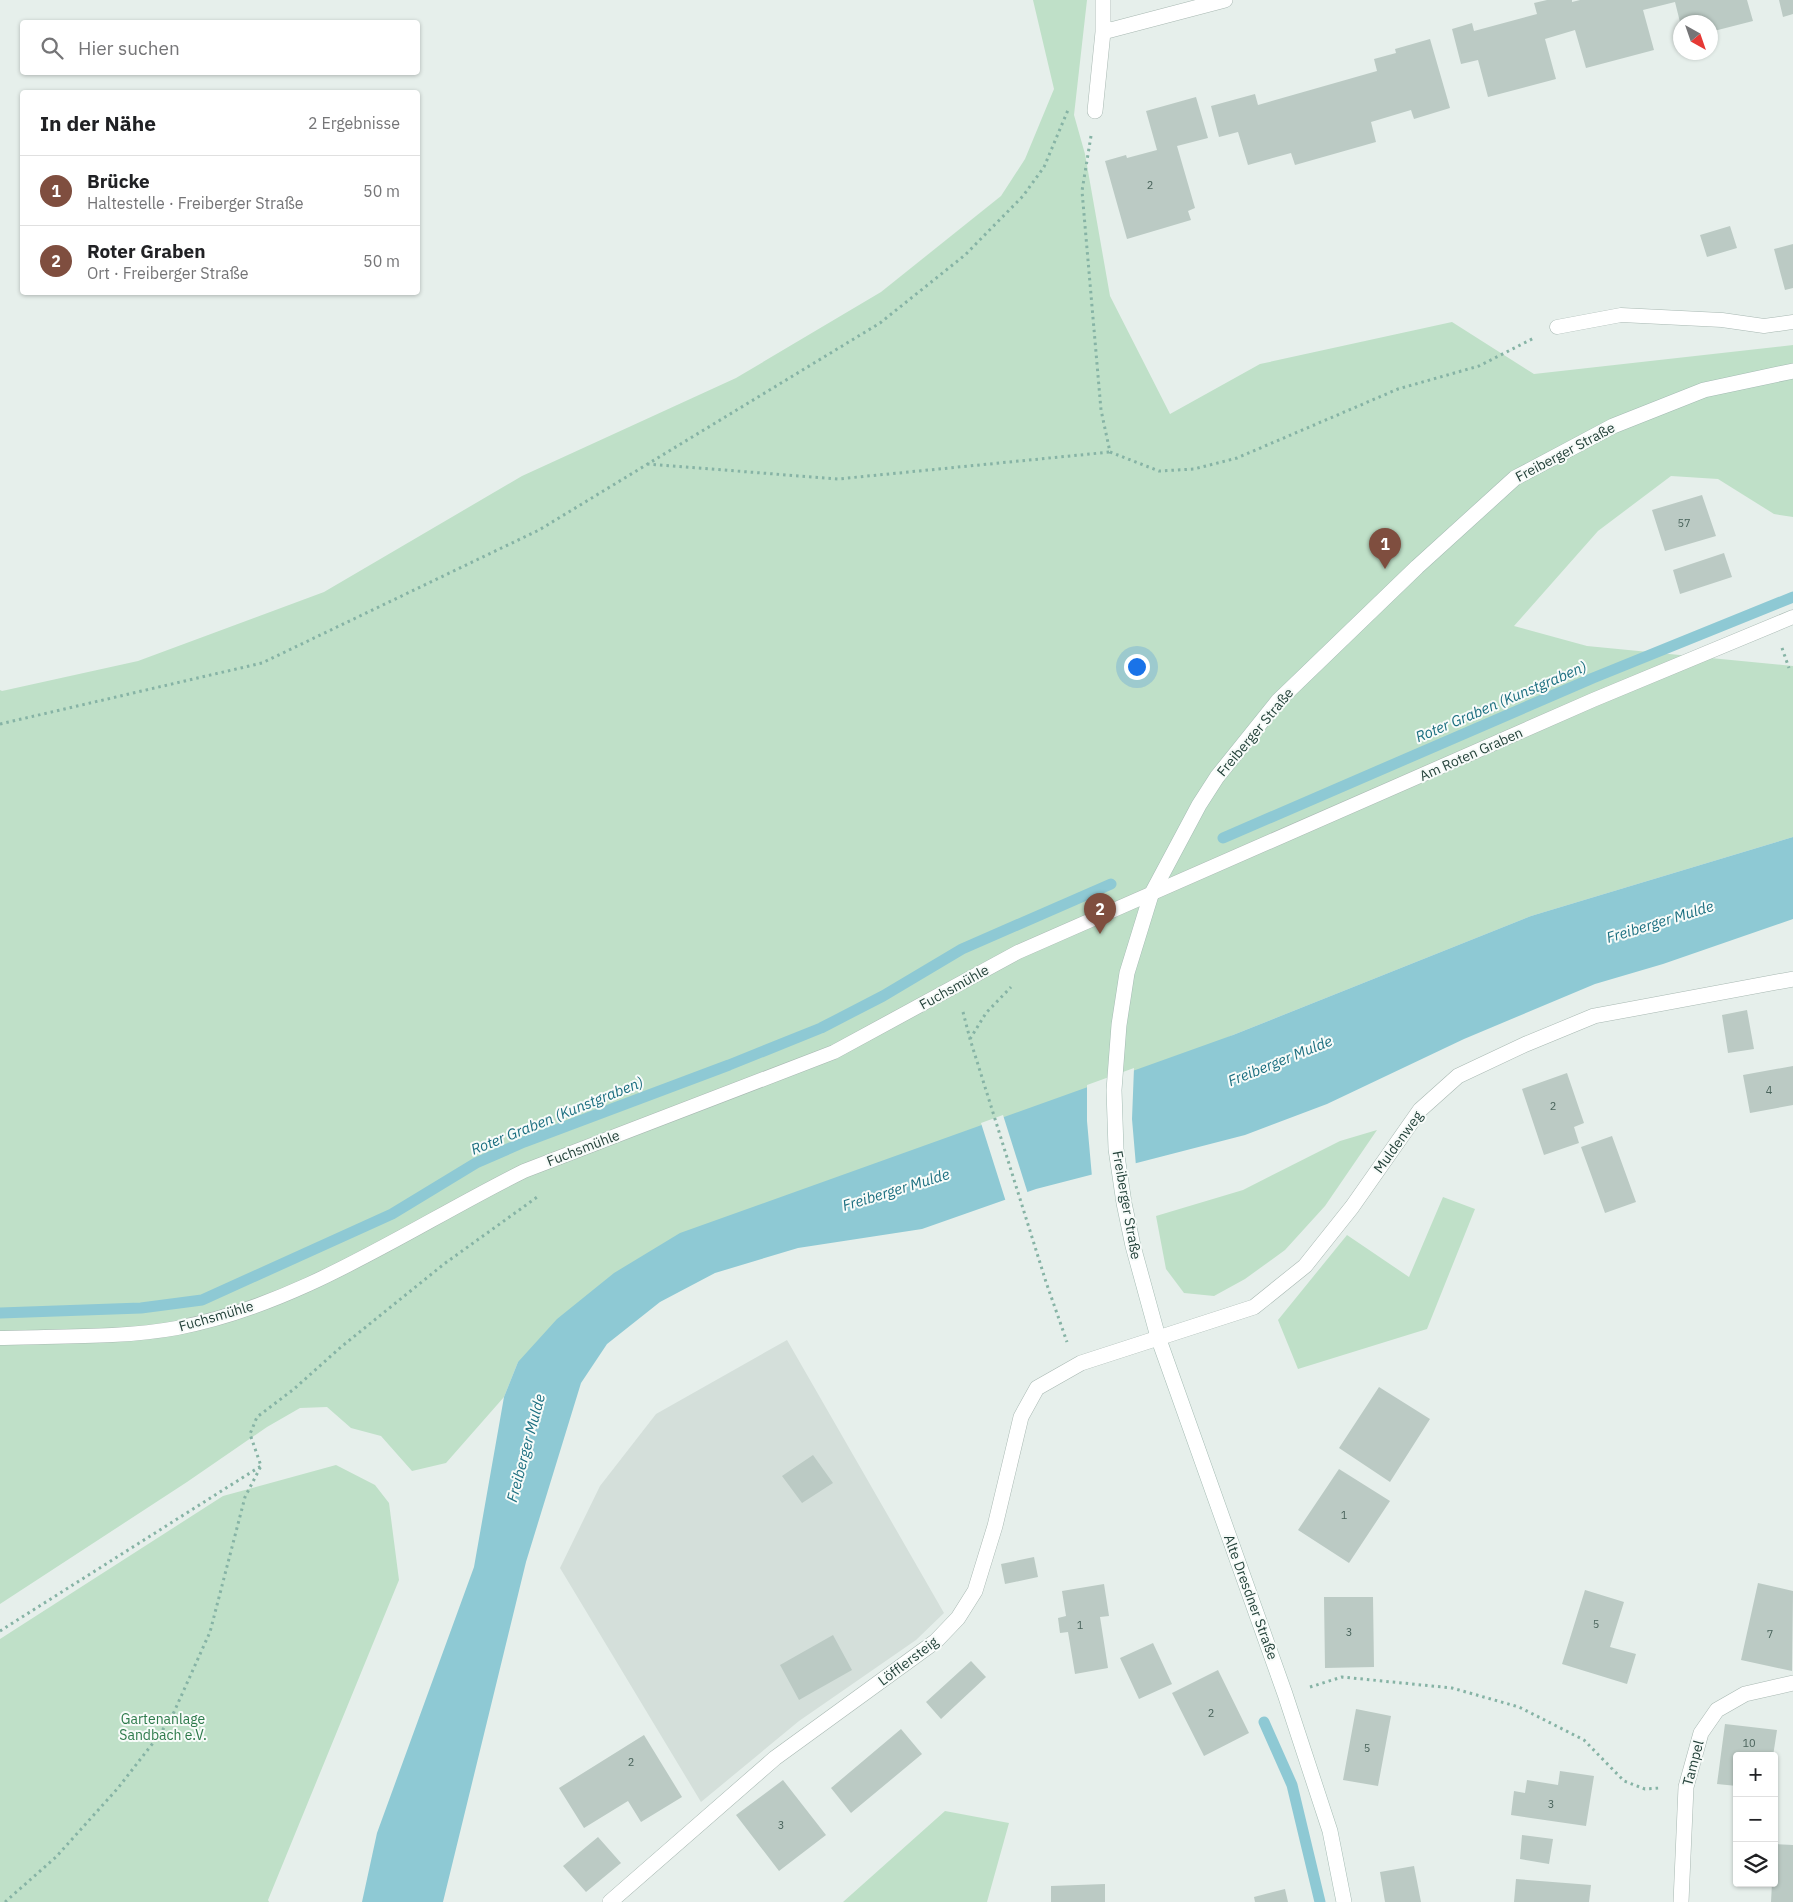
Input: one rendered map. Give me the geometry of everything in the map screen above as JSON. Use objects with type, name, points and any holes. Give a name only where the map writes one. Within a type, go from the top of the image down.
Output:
[{"type":"street","points":[[1095,111],[1103,0]]},
{"type":"street","points":[[1102,32],[1225,0]]},
{"type":"street","name":"Freiberger Straße","points":[[1146,1296],[1124,1203],[1116,1149],[1114,1090],[1119,1025],[1127,974],[1151,894],[1198,804],[1278,701],[1417,567],[1515,478],[1613,426],[1704,390],[1793,371]]},
{"type":"street","name":"Muldenweg","points":[[1158,1337],[1254,1307],[1305,1266],[1352,1207],[1420,1110],[1458,1076],[1526,1044],[1594,1016],[1793,979]]},
{"type":"street","name":"Alte Dresdner Straße","points":[[1146,1296],[1158,1337],[1285,1694],[1330,1831],[1344,1902]]},
{"type":"street","name":"Löfflersteig","points":[[610,1902],[775,1758],[936,1641],[958,1618],[975,1591],[995,1526],[1021,1417],[1037,1388],[1081,1363],[1158,1337]]},
{"type":"street","name":"Tampel","points":[[1680,1902],[1686,1787],[1701,1733],[1717,1710],[1745,1694],[1793,1683]]},
{"type":"lane","points":[[1557,327],[1621,315],[1722,320],[1764,326],[1793,322]]},
{"type":"lane","name":"Am Roten Graben","points":[[1151,894],[1584,704],[1793,617]]},
{"type":"lane","name":"Fuchsmühle","points":[[0,1338],[127,1334],[176,1328],[224,1317],[299,1289],[349,1265],[524,1171],[834,1052],[1018,952],[1151,894]]},
{"type":"path","points":[[0,724],[262,663],[539,530],[880,323],[965,255],[1023,196],[1044,167],[1068,108],[1098,87]]},
{"type":"path","points":[[1095,111],[1082,191],[1100,410],[1110,452]]},
{"type":"path","points":[[646,464],[838,479],[1110,452],[1159,471],[1194,470],[1237,458],[1398,389],[1479,366],[1557,327]]},
{"type":"path","points":[[970,1039],[1038,1257],[1066,1339],[1081,1363]]},
{"type":"path","points":[[5,1902],[56,1857],[118,1788],[160,1734],[174,1712],[210,1632],[245,1497],[261,1466],[250,1434],[257,1417],[294,1389],[341,1347],[444,1264],[541,1194]]},
{"type":"path","points":[[0,1631],[261,1466]]},
{"type":"path","points":[[1285,1694],[1342,1677],[1452,1688],[1519,1707],[1584,1740],[1624,1781],[1631,1784],[1645,1789],[1686,1787]]},
{"type":"shaded area","points":[[787,1340],[944,1613],[916,1640],[799,1721],[701,1802],[560,1568],[600,1486],[656,1414]]},
{"type":"green space","points":[[1033,0],[1087,0],[1074,115],[1085,154],[1110,296],[1170,414],[1260,364],[1452,322],[1534,374],[1793,345],[1793,517],[1774,514],[1718,479],[1671,476],[1598,531],[1514,626],[1587,646],[1793,666],[1793,837],[1531,916],[1233,1035],[518,1362],[504,1397],[446,1463],[412,1471],[381,1436],[351,1428],[327,1407],[300,1408],[267,1427],[187,1482],[0,1604],[0,690],[138,661],[324,592],[522,476],[736,378],[881,292],[1001,196],[1025,159],[1054,89]]},
{"type":"green space","points":[[1377,1130],[1325,1206],[1285,1250],[1245,1279],[1214,1296],[1184,1293],[1166,1269],[1156,1216],[1243,1190],[1340,1141]]},
{"type":"green space","points":[[1443,1197],[1475,1209],[1427,1329],[1298,1369],[1278,1320],[1347,1235],[1409,1277]]},
{"type":"green space","name":"Gartenanlage Sandbach e.V.","points":[[336,1465],[375,1485],[389,1503],[399,1580],[268,1900],[269,1902],[0,1902],[0,1639],[223,1496]]},
{"type":"green space","points":[[945,1811],[1009,1823],[987,1902],[843,1902]]},
{"type":"water","name":"Freiberger Mulde","points":[[1793,837],[1793,919],[1663,964],[1595,984],[1464,1039],[1327,1104],[1245,1135],[1036,1189],[922,1229],[798,1248],[715,1273],[660,1302],[607,1344],[581,1383],[526,1562],[443,1902],[362,1902],[377,1833],[474,1567],[504,1397],[518,1362],[557,1319],[614,1273],[680,1233],[1233,1035],[1531,916]]},
{"type":"pier","points":[[1134,1068],[1132,1119],[1136,1166],[1092,1177],[1087,1121],[1087,1085]]},
{"type":"pier","points":[[1003,1115],[1028,1194],[1006,1202],[981,1123]]},
{"type":"building","points":[[1547,0],[1572,0],[1572,2],[1580,0],[1747,0],[1753,21],[1718,30],[1718,15],[1678,15],[1675,2],[1643,10],[1654,50],[1586,68],[1575,30],[1545,39],[1556,79],[1488,97],[1478,60],[1461,64],[1452,29],[1472,23],[1474,31],[1537,14],[1534,3]]},
{"type":"building","points":[[1779,0],[1793,0],[1793,14],[1783,17]]},
{"type":"building","points":[[1430,39],[1450,108],[1414,119],[1411,110],[1371,122],[1376,142],[1295,165],[1291,153],[1248,165],[1238,132],[1219,137],[1211,106],[1255,94],[1258,105],[1377,71],[1374,59],[1396,53],[1395,49]]},
{"type":"building","points":[[1196,97],[1208,138],[1177,146],[1195,208],[1188,211],[1191,220],[1127,239],[1105,161],[1126,155],[1127,158],[1157,150],[1146,111]]},
{"type":"building","points":[[1730,226],[1737,248],[1707,257],[1700,235]]},
{"type":"building","points":[[1793,244],[1793,288],[1785,290],[1774,249]]},
{"type":"building","points":[[1702,495],[1716,536],[1665,551],[1652,510]]},
{"type":"building","points":[[1724,553],[1732,577],[1680,594],[1673,570]]},
{"type":"building","points":[[1747,1010],[1754,1049],[1728,1053],[1722,1015]]},
{"type":"building","points":[[1793,1066],[1793,1105],[1750,1113],[1743,1075]]},
{"type":"building","points":[[1567,1073],[1584,1123],[1574,1127],[1579,1143],[1544,1155],[1522,1089]]},
{"type":"building","points":[[1612,1136],[1636,1202],[1605,1213],[1581,1147]]},
{"type":"building","points":[[1379,1387],[1430,1419],[1390,1482],[1339,1448]]},
{"type":"building","points":[[813,1455],[833,1483],[802,1503],[782,1476]]},
{"type":"building","points":[[1339,1469],[1390,1501],[1349,1563],[1298,1530]]},
{"type":"building","points":[[1034,1557],[1038,1577],[1005,1584],[1001,1564]]},
{"type":"building","points":[[1758,1583],[1793,1591],[1792,1671],[1741,1660]]},
{"type":"building","points":[[1104,1584],[1109,1616],[1100,1617],[1108,1668],[1075,1674],[1068,1632],[1060,1633],[1058,1618],[1066,1616],[1062,1591]]},
{"type":"building","points":[[1585,1590],[1624,1602],[1610,1647],[1636,1654],[1627,1684],[1562,1664]]},
{"type":"building","points":[[1324,1597],[1373,1597],[1374,1667],[1325,1668]]},
{"type":"building","points":[[833,1635],[852,1670],[799,1700],[780,1665]]},
{"type":"building","points":[[1153,1643],[1172,1684],[1139,1699],[1120,1658]]},
{"type":"building","points":[[971,1661],[986,1677],[941,1719],[926,1702]]},
{"type":"building","points":[[1218,1670],[1249,1733],[1204,1756],[1172,1693]]},
{"type":"building","points":[[1356,1709],[1391,1716],[1378,1786],[1343,1780]]},
{"type":"building","points":[[1725,1724],[1777,1730],[1774,1752],[1733,1752],[1733,1786],[1717,1784]]},
{"type":"building","points":[[901,1729],[922,1754],[851,1813],[831,1788]]},
{"type":"building","points":[[644,1735],[682,1797],[641,1822],[628,1801],[584,1828],[559,1788]]},
{"type":"building","points":[[1560,1771],[1594,1776],[1586,1826],[1511,1815],[1514,1791],[1525,1793],[1527,1780],[1558,1785]]},
{"type":"building","points":[[783,1780],[826,1835],[779,1871],[736,1815]]},
{"type":"building","points":[[1522,1835],[1553,1839],[1549,1864],[1520,1859]]},
{"type":"building","points":[[598,1837],[621,1863],[586,1892],[563,1866]]},
{"type":"building","points":[[1778,1844],[1793,1845],[1793,1902],[1771,1902],[1772,1887],[1778,1887]]},
{"type":"building","points":[[1414,1866],[1421,1902],[1385,1902],[1380,1872]]},
{"type":"building","points":[[1516,1879],[1591,1885],[1589,1902],[1514,1902]]},
{"type":"building","points":[[1105,1884],[1105,1902],[1051,1902],[1051,1886]]},
{"type":"building","points":[[1285,1889],[1288,1902],[1255,1902],[1254,1897]]},
{"type":"waterway","name":"Roter Graben (Kunstgraben)","points":[[1223,838],[1593,678],[1793,597]]},
{"type":"waterway","name":"Roter Graben (Kunstgraben)","points":[[0,1313],[141,1308],[202,1300],[392,1214],[476,1163],[524,1142],[729,1065],[821,1028],[883,996],[962,949],[1111,884]]},
{"type":"waterway","points":[[1264,1722],[1292,1785],[1320,1902]]},
{"type":"place","name":"Brücke","points":[[1385,569]]},
{"type":"place","name":"Roter Graben","points":[[1100,934]]}]
